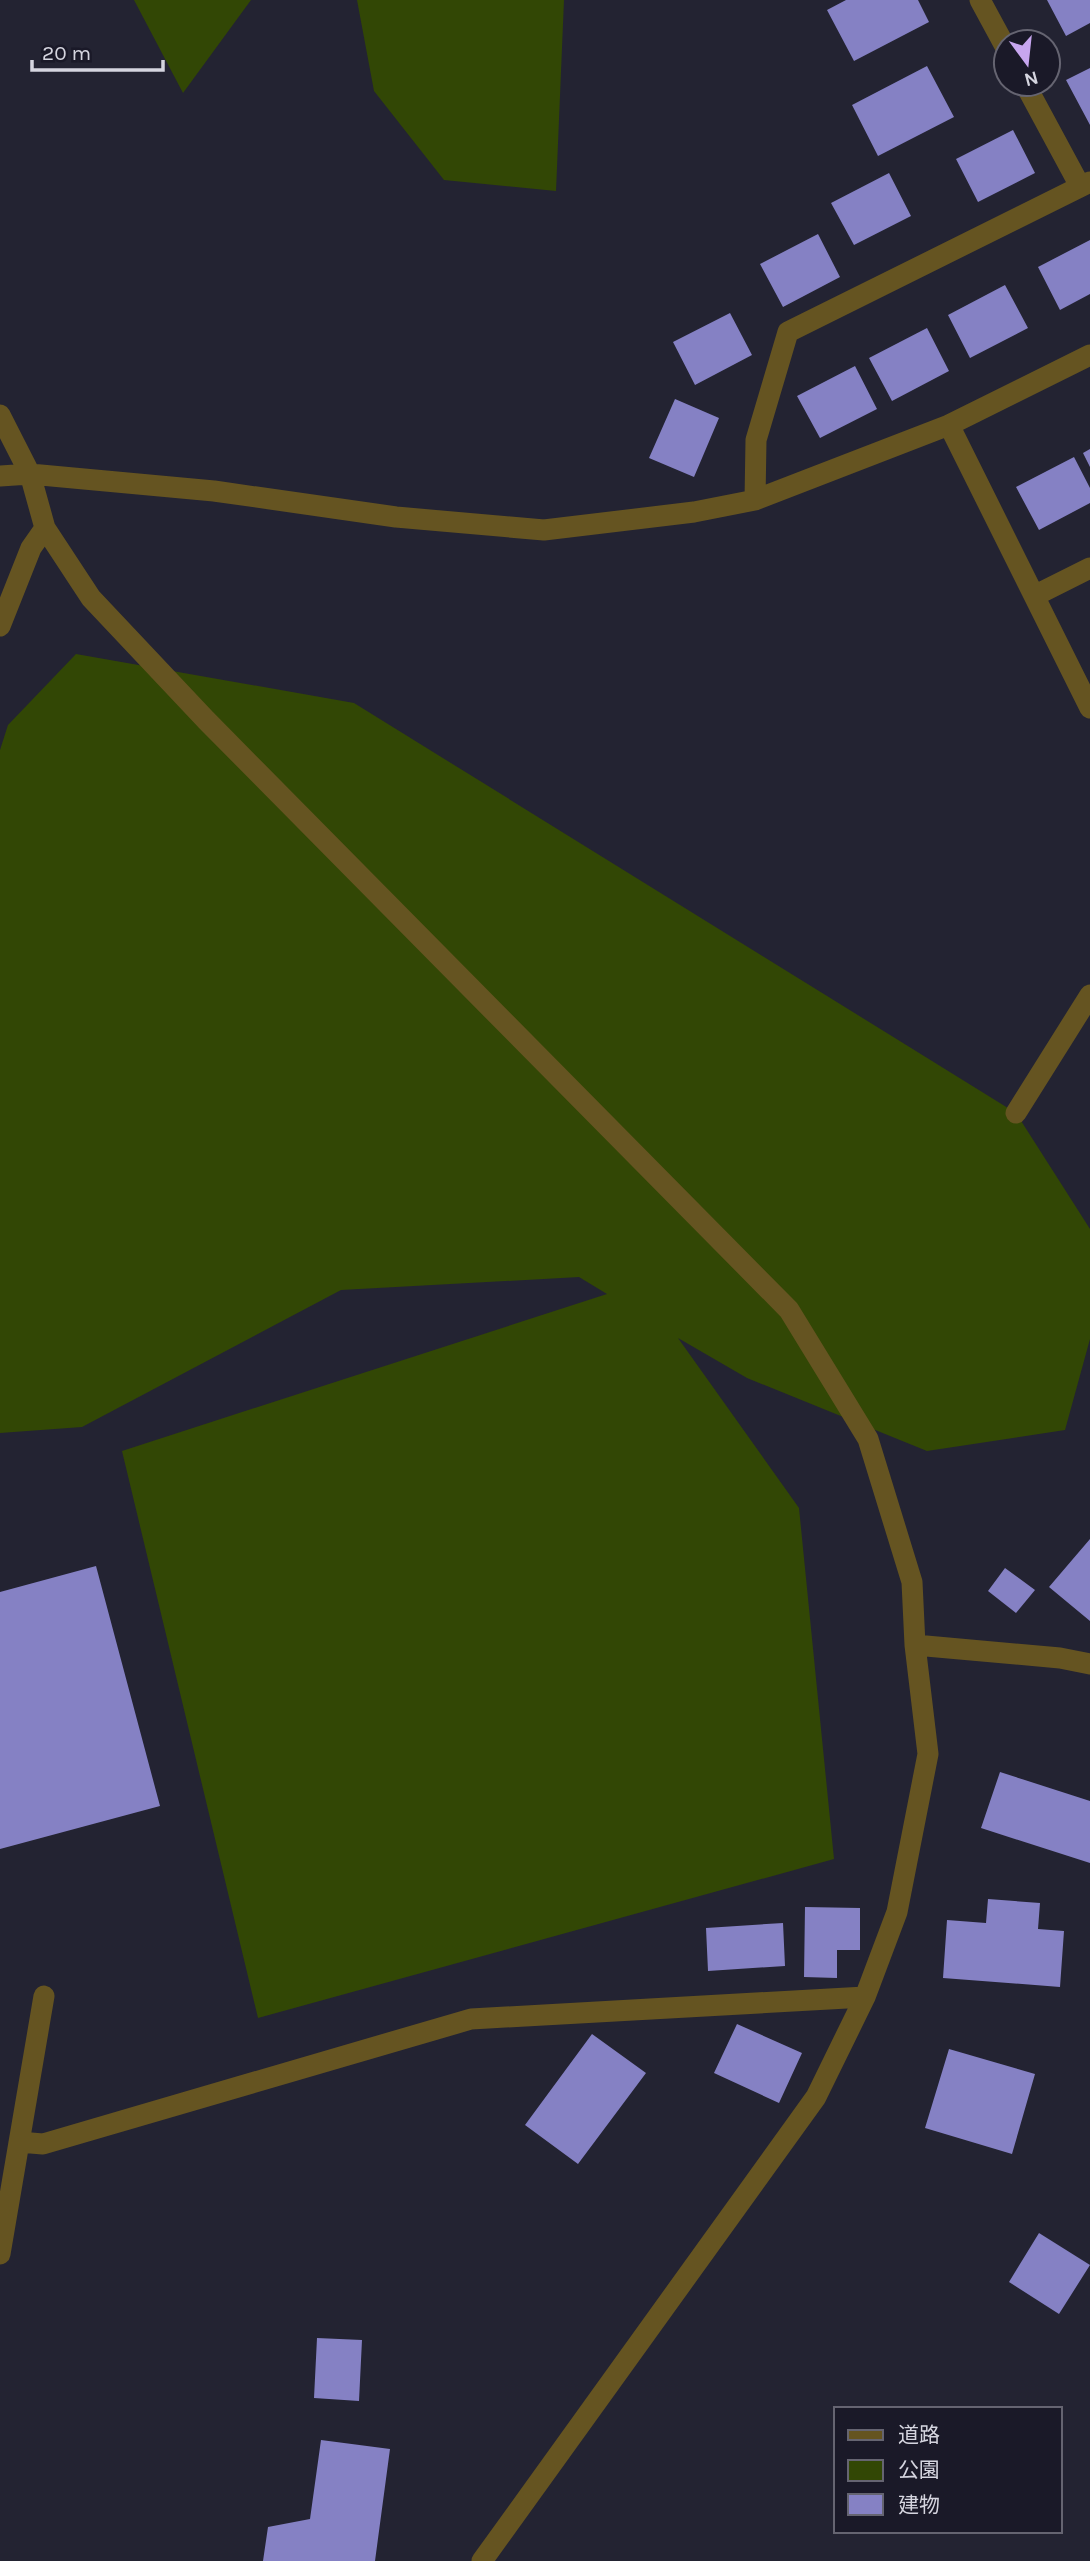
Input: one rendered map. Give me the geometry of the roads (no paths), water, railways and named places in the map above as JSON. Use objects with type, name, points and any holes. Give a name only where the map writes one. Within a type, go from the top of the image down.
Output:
[{"type":"street","points":[[981,0],[996,28]]},
{"type":"street","points":[[755,500],[756,440],[788,332],[1085,184],[1033,98]]},
{"type":"street","points":[[0,475],[30,474],[214,491],[396,517],[544,530],[694,512],[755,500],[949,425],[1090,355]]},
{"type":"street","points":[[0,415],[30,474],[46,527],[91,598],[789,1310],[868,1438],[912,1582],[915,1645],[929,1754],[897,1912],[865,1997],[816,2097],[482,2561]]},
{"type":"street","points":[[949,425],[1090,708]]},
{"type":"street","points":[[0,626],[31,548],[46,527]]},
{"type":"street","points":[[1036,595],[1090,568]]},
{"type":"street","points":[[1016,1113],[1090,995]]},
{"type":"street","points":[[915,1645],[1060,1658],[1090,1664]]},
{"type":"street","points":[[0,2254],[44,1996]]},
{"type":"street","points":[[19,2142],[43,2144],[471,2019],[865,1997]]}]
